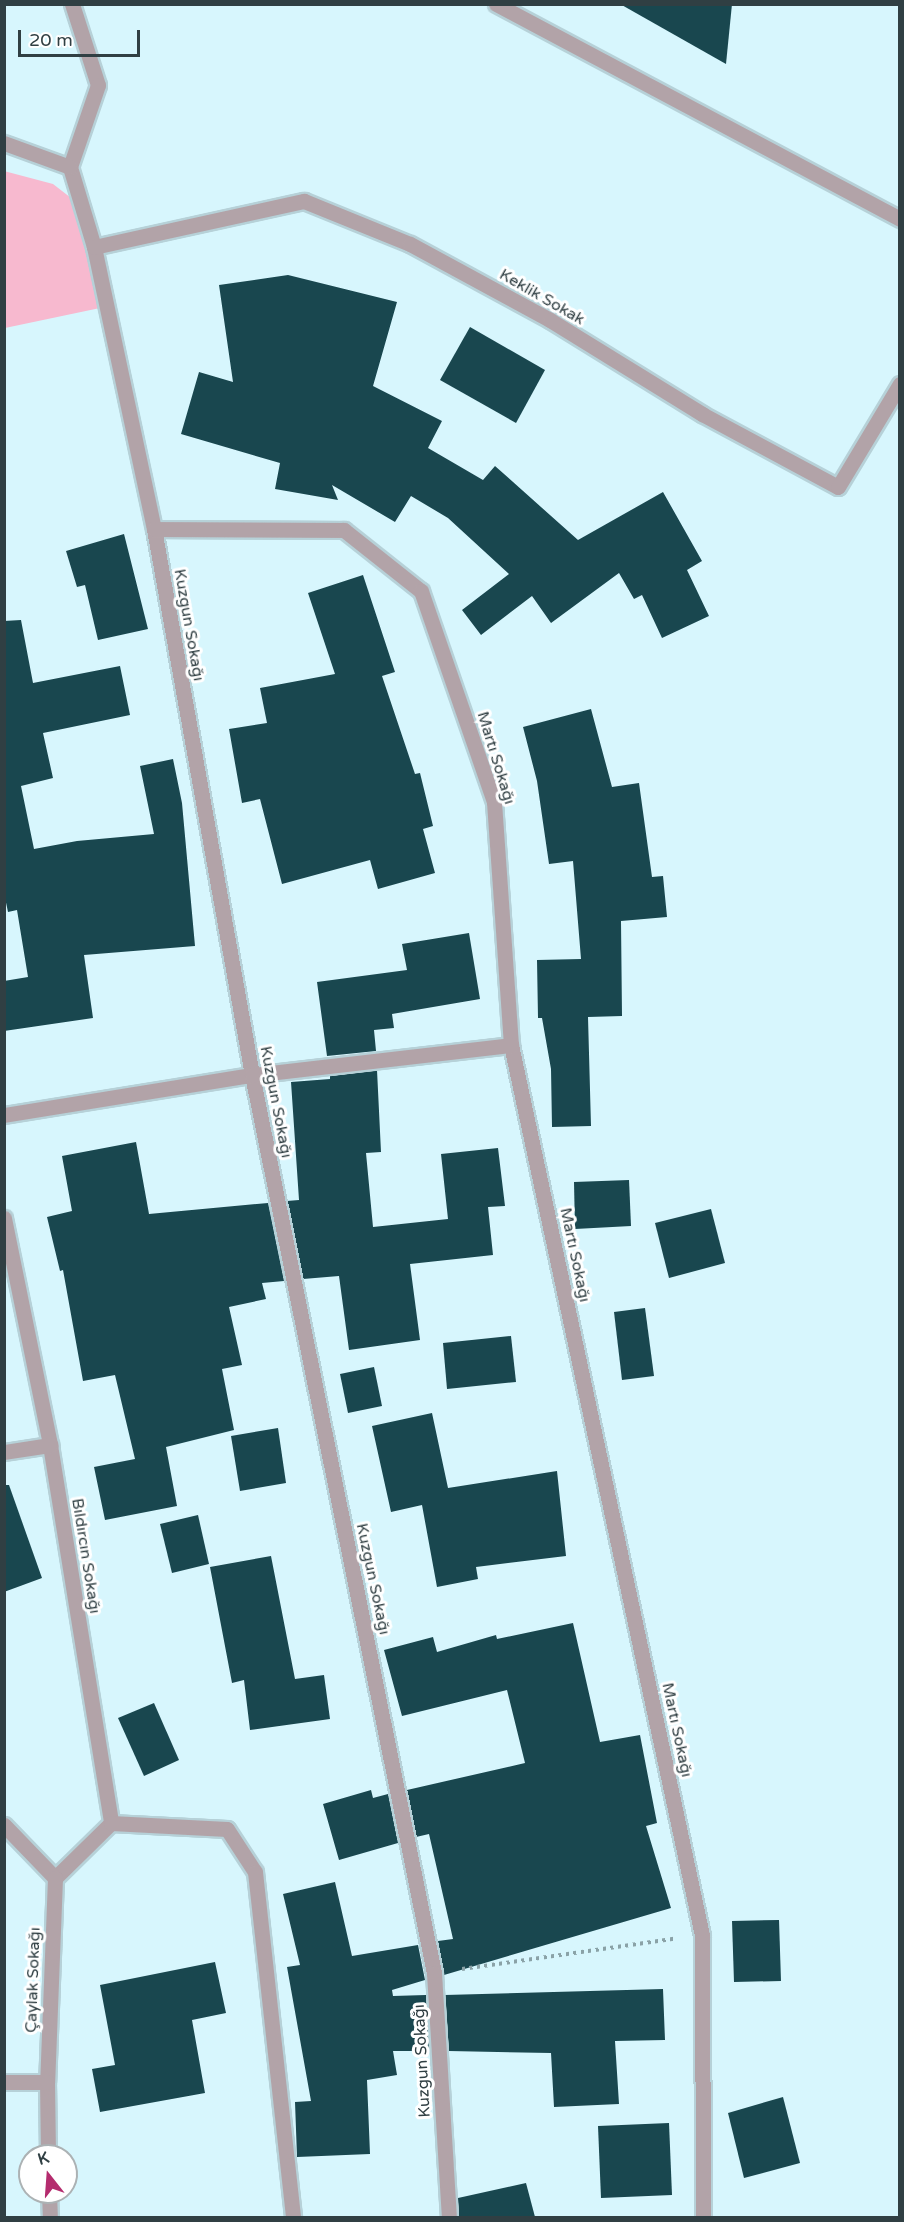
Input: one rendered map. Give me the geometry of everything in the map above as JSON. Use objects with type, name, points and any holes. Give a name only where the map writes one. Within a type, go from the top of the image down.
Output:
[{"type":"street","points":[[4,143],[70,167],[98,85],[72,4]]},
{"type":"street","points":[[496,4],[900,219]]},
{"type":"street","name":"Kuzgun Sokağı","points":[[70,167],[94,247],[154,529],[252,1075],[435,1973],[449,2217]]},
{"type":"street","name":"Keklik Sokak","points":[[94,247],[304,201],[410,244],[550,320],[702,414],[838,487],[900,384]]},
{"type":"street","name":"Martı Sokağı","points":[[154,529],[344,530],[420,591],[494,802],[511,1045],[702,1935],[703,2217]]},
{"type":"street","points":[[4,1115],[252,1075],[511,1045]]},
{"type":"street","name":"Bıldırcın Sokağı","points":[[4,1218],[50,1445],[111,1823]]},
{"type":"street","points":[[4,1452],[50,1445]]},
{"type":"street","points":[[4,1825],[55,1878],[111,1823],[227,1829],[255,1872],[293,2217]]},
{"type":"street","name":"Çaylak Sokağı","points":[[48,2144],[47,2082],[55,1878]]},
{"type":"street","points":[[4,2082],[47,2082]]},
{"type":"path","points":[[435,1973],[702,1935]]},
{"type":"shaded area","points":[[4,171],[53,184],[75,201],[100,308],[5,328]]},
{"type":"building","points":[[620,4],[732,4],[726,64]]},
{"type":"building","points":[[288,275],[397,302],[373,386],[442,421],[428,448],[483,480],[495,466],[578,540],[663,492],[702,561],[687,570],[709,616],[662,638],[642,595],[634,599],[619,573],[551,623],[532,596],[481,635],[462,610],[509,574],[448,518],[411,496],[395,522],[332,485],[338,500],[275,489],[280,463],[181,434],[199,372],[233,382],[219,285]]},
{"type":"building","points":[[470,327],[545,370],[516,423],[440,380]]},
{"type":"building","points":[[124,534],[148,629],[98,640],[85,585],[77,587],[66,551]]},
{"type":"building","points":[[363,575],[395,672],[382,676],[415,774],[420,773],[433,826],[423,829],[435,873],[378,889],[370,860],[282,884],[260,799],[242,803],[229,729],[267,723],[260,688],[335,674],[308,593]]},
{"type":"building","points":[[21,620],[33,683],[120,666],[130,715],[43,733],[53,778],[21,786],[34,849],[77,841],[154,834],[140,766],[173,759],[182,803],[195,946],[84,955],[93,1018],[4,1031],[4,981],[28,977],[17,910],[8,912],[4,893],[4,621]]},
{"type":"building","points":[[591,709],[612,787],[639,783],[652,877],[663,876],[667,917],[621,921],[622,1016],[588,1017],[591,1126],[552,1127],[551,1069],[542,1018],[538,1018],[537,960],[581,959],[573,861],[549,864],[537,781],[523,727]]},
{"type":"building","points":[[469,933],[480,999],[392,1014],[394,1028],[374,1030],[376,1051],[327,1056],[317,982],[407,970],[402,944]]},
{"type":"building","points":[[377,1070],[381,1152],[366,1153],[373,1227],[448,1219],[441,1154],[498,1148],[505,1206],[488,1207],[493,1255],[410,1264],[420,1340],[349,1350],[339,1276],[303,1279],[287,1201],[299,1200],[291,1082],[330,1079],[330,1076]]},
{"type":"building","points":[[136,1142],[149,1214],[268,1203],[284,1281],[262,1283],[266,1299],[229,1307],[242,1365],[222,1369],[234,1430],[166,1447],[177,1506],[105,1520],[94,1467],[135,1459],[115,1375],[83,1381],[63,1270],[60,1271],[47,1217],[72,1211],[62,1156]]},
{"type":"building","points":[[629,1180],[631,1226],[575,1229],[574,1182]]},
{"type":"building","points":[[711,1209],[725,1263],[669,1278],[655,1223]]},
{"type":"building","points":[[645,1308],[654,1376],[622,1380],[614,1312]]},
{"type":"building","points":[[511,1336],[516,1382],[447,1389],[443,1343]]},
{"type":"building","points":[[374,1367],[382,1406],[348,1413],[340,1374]]},
{"type":"building","points":[[432,1413],[448,1488],[557,1471],[566,1556],[476,1567],[478,1579],[437,1587],[422,1505],[391,1512],[372,1426]]},
{"type":"building","points":[[278,1428],[286,1483],[240,1491],[231,1436]]},
{"type":"building","points":[[4,1485],[9,1485],[42,1578],[4,1592]]},
{"type":"building","points":[[198,1515],[209,1564],[172,1573],[160,1524]]},
{"type":"building","points":[[271,1556],[295,1679],[324,1675],[330,1719],[250,1730],[244,1680],[232,1683],[210,1567]]},
{"type":"building","points":[[573,1623],[600,1742],[640,1735],[657,1823],[646,1826],[671,1908],[444,1975],[438,1941],[453,1939],[429,1834],[416,1837],[407,1790],[525,1763],[507,1690],[402,1716],[384,1650],[433,1637],[437,1652],[496,1635],[497,1639]]},
{"type":"building","points":[[154,1703],[179,1760],[144,1776],[118,1718]]},
{"type":"building","points":[[371,1790],[373,1798],[388,1794],[398,1843],[339,1860],[323,1804]]},
{"type":"building","points":[[335,1882],[352,1956],[418,1945],[425,1980],[392,1990],[393,1996],[426,1995],[429,2051],[393,2051],[397,2075],[367,2080],[370,2154],[297,2157],[295,2102],[311,2101],[287,1967],[300,1965],[283,1894]]},
{"type":"building","points":[[779,1920],[781,1981],[734,1982],[732,1921]]},
{"type":"building","points":[[215,1962],[226,2013],[192,2020],[205,2093],[100,2112],[92,2069],[115,2065],[100,1985]]},
{"type":"building","points":[[663,1989],[665,2040],[615,2041],[619,2104],[554,2107],[551,2053],[449,2051],[445,1995]]},
{"type":"building","points":[[783,2097],[800,2163],[744,2178],[728,2113]]},
{"type":"building","points":[[669,2123],[672,2195],[601,2198],[598,2126]]},
{"type":"building","points":[[526,2183],[535,2217],[459,2217],[458,2198]]}]
